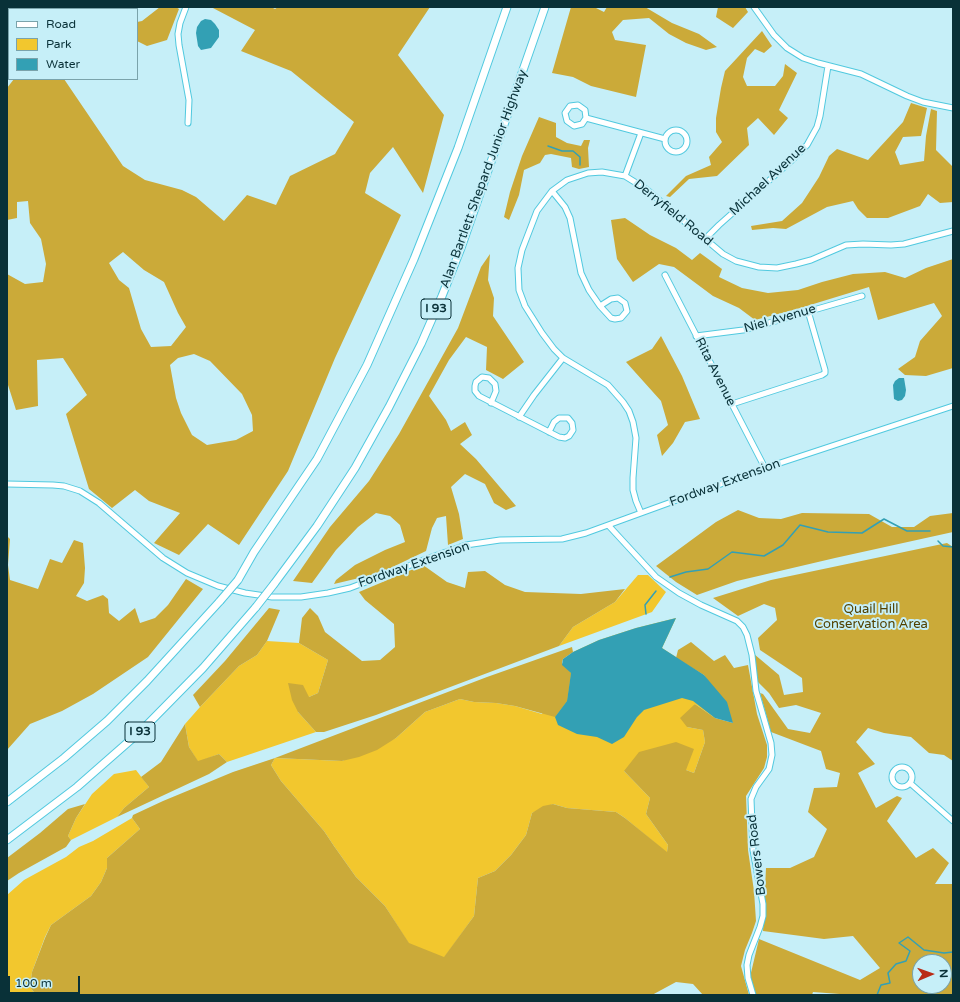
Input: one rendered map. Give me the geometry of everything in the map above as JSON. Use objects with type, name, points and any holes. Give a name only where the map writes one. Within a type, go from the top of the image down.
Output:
[{"type":"highway","name":"I 93","points":[[7,802],[64,758],[107,720],[147,681],[220,601],[238,580],[262,540],[317,459],[367,365],[414,259],[458,148],[507,7]]},
{"type":"highway","name":"Alan Bartlett Shepard Junior Highway","points":[[7,840],[77,787],[142,730],[203,668],[256,607],[317,526],[354,468],[389,407],[418,350],[442,296],[461,248],[545,7]]},
{"type":"street","points":[[185,7],[178,34],[189,100],[188,123]]},
{"type":"street","points":[[754,7],[774,35],[787,48],[803,58],[861,74],[923,102],[953,108]]},
{"type":"street","name":"Michael Avenue","points":[[705,240],[719,225],[791,161],[806,145],[817,127],[828,66]]},
{"type":"street","points":[[578,105],[585,110],[586,118],[580,125],[572,126],[567,121],[565,113],[570,106],[578,105]]},
{"type":"street","points":[[586,118],[641,134],[665,139]]},
{"type":"street","points":[[678,131],[684,136],[686,144],[681,151],[672,152],[667,148],[665,139],[670,132],[678,131]]},
{"type":"street","points":[[625,176],[641,134]]},
{"type":"street","name":"Derryfield Road","points":[[641,514],[633,490],[636,438],[629,411],[608,386],[563,358],[549,343],[525,306],[519,290],[518,275],[522,250],[533,220],[542,204],[552,191],[567,180],[588,173],[602,172],[625,176],[646,189],[723,254],[736,261],[751,266],[771,268],[804,262],[846,245],[896,245],[953,231]]},
{"type":"street","points":[[552,191],[570,218],[581,273],[589,290],[600,306],[610,318],[615,319],[623,317],[627,311],[625,303],[618,298],[612,299],[600,306]]},
{"type":"street","name":"Rita Avenue","points":[[665,275],[765,468]]},
{"type":"street","name":"Niel Avenue","points":[[696,336],[743,330],[862,296]]},
{"type":"street","points":[[732,404],[822,375],[824,373],[825,370],[808,312]]},
{"type":"street","points":[[520,417],[534,394],[563,358]]},
{"type":"street","points":[[491,403],[496,390],[495,384],[489,378],[480,378],[475,384],[475,391],[479,396],[491,403],[520,417],[549,432],[561,438],[568,437],[572,432],[572,423],[566,417],[559,418],[554,422],[549,432]]},
{"type":"street","name":"Fordway Extension","points":[[7,484],[64,486],[80,491],[99,503],[163,558],[202,580],[245,593],[272,597],[301,597],[340,591],[366,583],[436,555],[466,545],[500,540],[562,538],[586,533],[609,526],[765,468],[953,406]]},
{"type":"street","name":"Bowers Road","points":[[609,526],[656,577],[679,593],[701,605],[737,621],[743,627],[747,635],[752,654],[756,691],[771,743],[772,755],[769,769],[756,787],[751,799],[754,850],[763,904],[763,916],[749,955],[747,966],[752,995]]},
{"type":"street","points":[[902,766],[909,769],[913,777],[910,783],[902,787],[896,785],[892,778],[894,770],[902,766]]},
{"type":"street","points":[[910,783],[953,821]]},
{"type":"green space","points":[[7,7],[33,7],[8,8],[8,51]]},
{"type":"green space","points":[[160,7],[176,7],[179,9],[167,40],[147,46],[138,42],[138,22],[142,21]]},
{"type":"green space","points":[[211,7],[271,7],[275,9],[278,7],[430,7],[398,55],[444,115],[423,193],[393,147],[370,173],[365,193],[401,215],[335,358],[288,471],[239,545],[208,524],[179,555],[154,543],[180,513],[149,501],[135,490],[112,508],[89,489],[66,414],[87,395],[63,358],[37,360],[38,406],[16,410],[7,384],[7,274],[25,284],[43,282],[46,264],[41,239],[30,223],[28,201],[17,202],[17,218],[7,220],[7,88],[13,80],[65,80],[123,166],[145,180],[182,190],[196,197],[224,221],[247,195],[276,205],[290,176],[335,154],[354,122],[291,71],[241,51],[255,30]],"holes":[[[123,252],[144,270],[164,282],[186,327],[171,346],[151,347],[141,329],[129,288],[119,280],[109,263]],[[194,354],[210,361],[242,394],[252,415],[253,431],[236,440],[207,445],[192,435],[181,413],[176,398],[170,365],[178,358]]]},
{"type":"green space","points":[[571,7],[594,7],[604,12],[607,7],[645,7],[672,23],[699,34],[717,47],[706,50],[686,43],[669,34],[649,18],[623,20],[612,32],[615,40],[646,45],[636,97],[591,86],[573,77],[552,73]]},
{"type":"green space","points":[[718,7],[745,7],[748,12],[733,28],[716,17]]},
{"type":"green space","points":[[762,31],[772,46],[764,53],[755,49],[747,58],[743,77],[747,86],[775,86],[783,76],[785,64],[797,73],[779,110],[788,118],[774,135],[758,118],[747,128],[749,145],[717,176],[689,179],[670,197],[666,196],[686,176],[711,165],[709,157],[722,142],[716,132],[716,118],[725,71]]},
{"type":"green space","points":[[911,103],[927,108],[921,136],[903,137],[895,152],[900,165],[924,161],[926,136],[931,109],[937,111],[936,150],[953,167],[953,202],[940,203],[928,194],[920,206],[888,218],[867,218],[858,209],[853,201],[827,207],[786,229],[773,228],[752,230],[751,226],[782,221],[802,203],[819,177],[829,156],[837,149],[868,160],[903,122]]},
{"type":"green space","points":[[539,117],[556,123],[556,137],[567,143],[581,146],[584,140],[590,140],[588,148],[589,167],[579,169],[572,167],[571,158],[551,154],[545,155],[540,163],[524,170],[519,195],[509,220],[504,217],[510,192],[522,156]]},
{"type":"green space","points":[[625,218],[650,235],[676,248],[692,260],[700,253],[722,269],[719,277],[742,288],[768,293],[798,290],[853,274],[885,272],[905,278],[926,268],[953,259],[953,368],[926,376],[905,375],[898,369],[915,357],[920,341],[942,316],[934,303],[878,320],[869,287],[755,320],[739,308],[713,296],[674,267],[659,264],[633,282],[617,259],[611,220]]},
{"type":"green space","points":[[490,254],[488,280],[494,298],[493,316],[524,362],[503,379],[486,370],[487,347],[466,337],[449,360],[429,396],[446,420],[451,431],[465,422],[472,435],[460,444],[476,459],[516,506],[506,510],[494,503],[485,484],[465,474],[451,487],[459,514],[463,539],[448,545],[446,516],[437,518],[432,528],[426,551],[380,573],[334,584],[336,580],[355,565],[405,542],[400,525],[390,516],[376,513],[358,527],[336,550],[312,583],[293,581],[330,527],[369,481],[399,434],[458,328],[481,267]]},
{"type":"green space","points":[[661,336],[682,376],[700,419],[685,422],[673,443],[662,456],[657,435],[668,425],[661,401],[626,362],[652,349]]},
{"type":"green space","points":[[738,510],[759,518],[781,519],[802,513],[869,514],[892,527],[914,527],[930,516],[953,513],[953,532],[737,581],[697,595],[676,582],[656,566],[716,522]]},
{"type":"green space","points":[[7,536],[10,539],[8,565],[10,580],[38,589],[50,559],[62,563],[74,540],[83,543],[85,568],[84,583],[76,596],[87,601],[103,595],[108,599],[109,613],[119,621],[135,608],[140,623],[155,618],[168,605],[186,579],[203,589],[148,657],[93,694],[62,711],[30,724],[7,750]]},
{"type":"green space","name":"Quail Hill Conservation Area","points":[[947,543],[953,547],[953,761],[944,755],[929,753],[911,737],[884,733],[868,728],[856,742],[875,764],[858,773],[876,808],[897,796],[902,798],[887,821],[916,858],[933,848],[949,863],[935,884],[953,884],[953,995],[853,995],[813,992],[812,995],[755,995],[750,977],[759,939],[860,980],[880,968],[853,936],[824,939],[763,931],[766,868],[790,868],[814,857],[827,829],[808,812],[814,788],[837,787],[840,773],[826,769],[821,751],[771,732],[760,693],[763,694],[788,729],[810,733],[821,713],[796,705],[779,708],[769,693],[758,682],[754,654],[779,675],[784,695],[803,692],[802,678],[760,650],[758,638],[777,620],[775,608],[764,604],[738,616],[713,598],[771,580]]},
{"type":"green space","points":[[423,565],[447,582],[465,588],[468,572],[485,571],[505,585],[525,592],[581,594],[625,589],[615,602],[573,627],[559,646],[376,715],[324,732],[316,732],[298,712],[292,700],[288,683],[303,685],[309,697],[318,693],[328,660],[299,643],[302,618],[310,608],[318,616],[325,632],[362,661],[380,660],[395,647],[394,624],[365,600],[359,592]]},
{"type":"green space","points":[[638,575],[648,575],[666,592],[652,612],[559,646],[573,627],[615,602]]},
{"type":"green space","points":[[269,608],[280,610],[267,641],[257,655],[239,666],[200,707],[193,695],[225,661]]},
{"type":"green space","points":[[676,618],[662,648],[704,675],[715,718],[695,704],[687,727],[703,730],[705,742],[694,773],[686,770],[624,771],[650,798],[646,814],[668,845],[667,853],[616,812],[567,808],[553,804],[532,813],[526,835],[511,855],[495,871],[478,878],[474,916],[444,958],[409,944],[385,906],[356,877],[324,831],[281,781],[271,765],[275,758],[342,761],[396,738],[425,712],[460,699],[474,702],[515,706],[542,714],[562,665],[573,652],[599,640],[636,628]]},
{"type":"green space","points":[[267,641],[299,643],[328,660],[318,693],[309,697],[298,712],[316,732],[227,762],[219,754],[198,762],[189,747],[185,724],[239,666],[257,655]]},
{"type":"green space","points":[[691,642],[714,661],[725,655],[734,668],[748,665],[757,714],[767,745],[767,757],[764,768],[746,796],[748,850],[754,891],[756,921],[745,950],[741,966],[749,995],[703,995],[693,984],[676,982],[652,995],[36,995],[30,987],[32,972],[51,925],[91,896],[101,882],[107,868],[107,858],[140,829],[132,818],[133,815],[233,772],[275,758],[271,765],[281,781],[324,831],[356,877],[385,906],[409,943],[444,957],[474,916],[478,878],[495,871],[511,855],[526,835],[532,813],[543,806],[553,804],[567,808],[616,812],[667,852],[668,845],[646,814],[650,798],[624,771],[639,752],[676,742],[694,749],[686,770],[694,773],[705,742],[703,730],[687,727],[680,718],[695,704],[715,718],[733,723],[704,675],[676,658],[678,650]]},
{"type":"green space","points":[[572,647],[573,652],[563,659],[562,663],[571,673],[567,701],[555,717],[515,706],[474,702],[460,699],[425,712],[396,738],[377,750],[359,757],[342,761],[275,758],[487,677]]},
{"type":"green space","points":[[185,724],[189,747],[198,761],[219,754],[227,762],[209,774],[117,817],[124,808],[149,787],[141,777],[161,762]]},
{"type":"green space","points":[[136,770],[149,787],[124,808],[117,817],[71,840],[68,836],[76,818],[92,794],[114,774]]},
{"type":"green space","points":[[85,804],[76,818],[68,836],[71,840],[66,847],[7,881],[7,858],[68,809]]},
{"type":"green space","points":[[132,818],[140,829],[107,858],[107,868],[101,882],[91,896],[51,925],[32,972],[30,987],[36,995],[7,995],[7,895],[24,880],[66,857],[79,847],[93,841]]},
{"type":"water","points":[[205,19],[211,20],[215,24],[219,30],[219,37],[211,48],[201,50],[198,46],[196,33],[197,27],[201,21]]},
{"type":"water","points":[[899,378],[904,378],[906,390],[905,396],[902,400],[898,401],[894,399],[893,385]]},
{"type":"water","points":[[676,618],[662,648],[704,675],[727,702],[733,723],[715,718],[693,701],[682,698],[644,710],[637,717],[624,737],[612,744],[597,737],[577,734],[558,725],[555,717],[567,701],[571,673],[562,665],[563,659],[573,652],[599,640],[636,628]]},
{"type":"waterway","points":[[548,146],[562,151],[573,151],[580,157],[580,165]]},
{"type":"waterway","points":[[670,577],[686,572],[708,569],[732,552],[764,556],[783,545],[800,525],[828,532],[862,533],[884,519],[907,531],[930,531]]},
{"type":"waterway","points":[[938,541],[943,546],[953,547]]},
{"type":"waterway","points":[[646,614],[645,605],[656,591]]},
{"type":"waterway","points":[[877,995],[881,985],[890,983],[888,973],[896,964],[906,961],[910,951],[899,943],[908,937],[924,950],[944,953],[953,952]]}]
